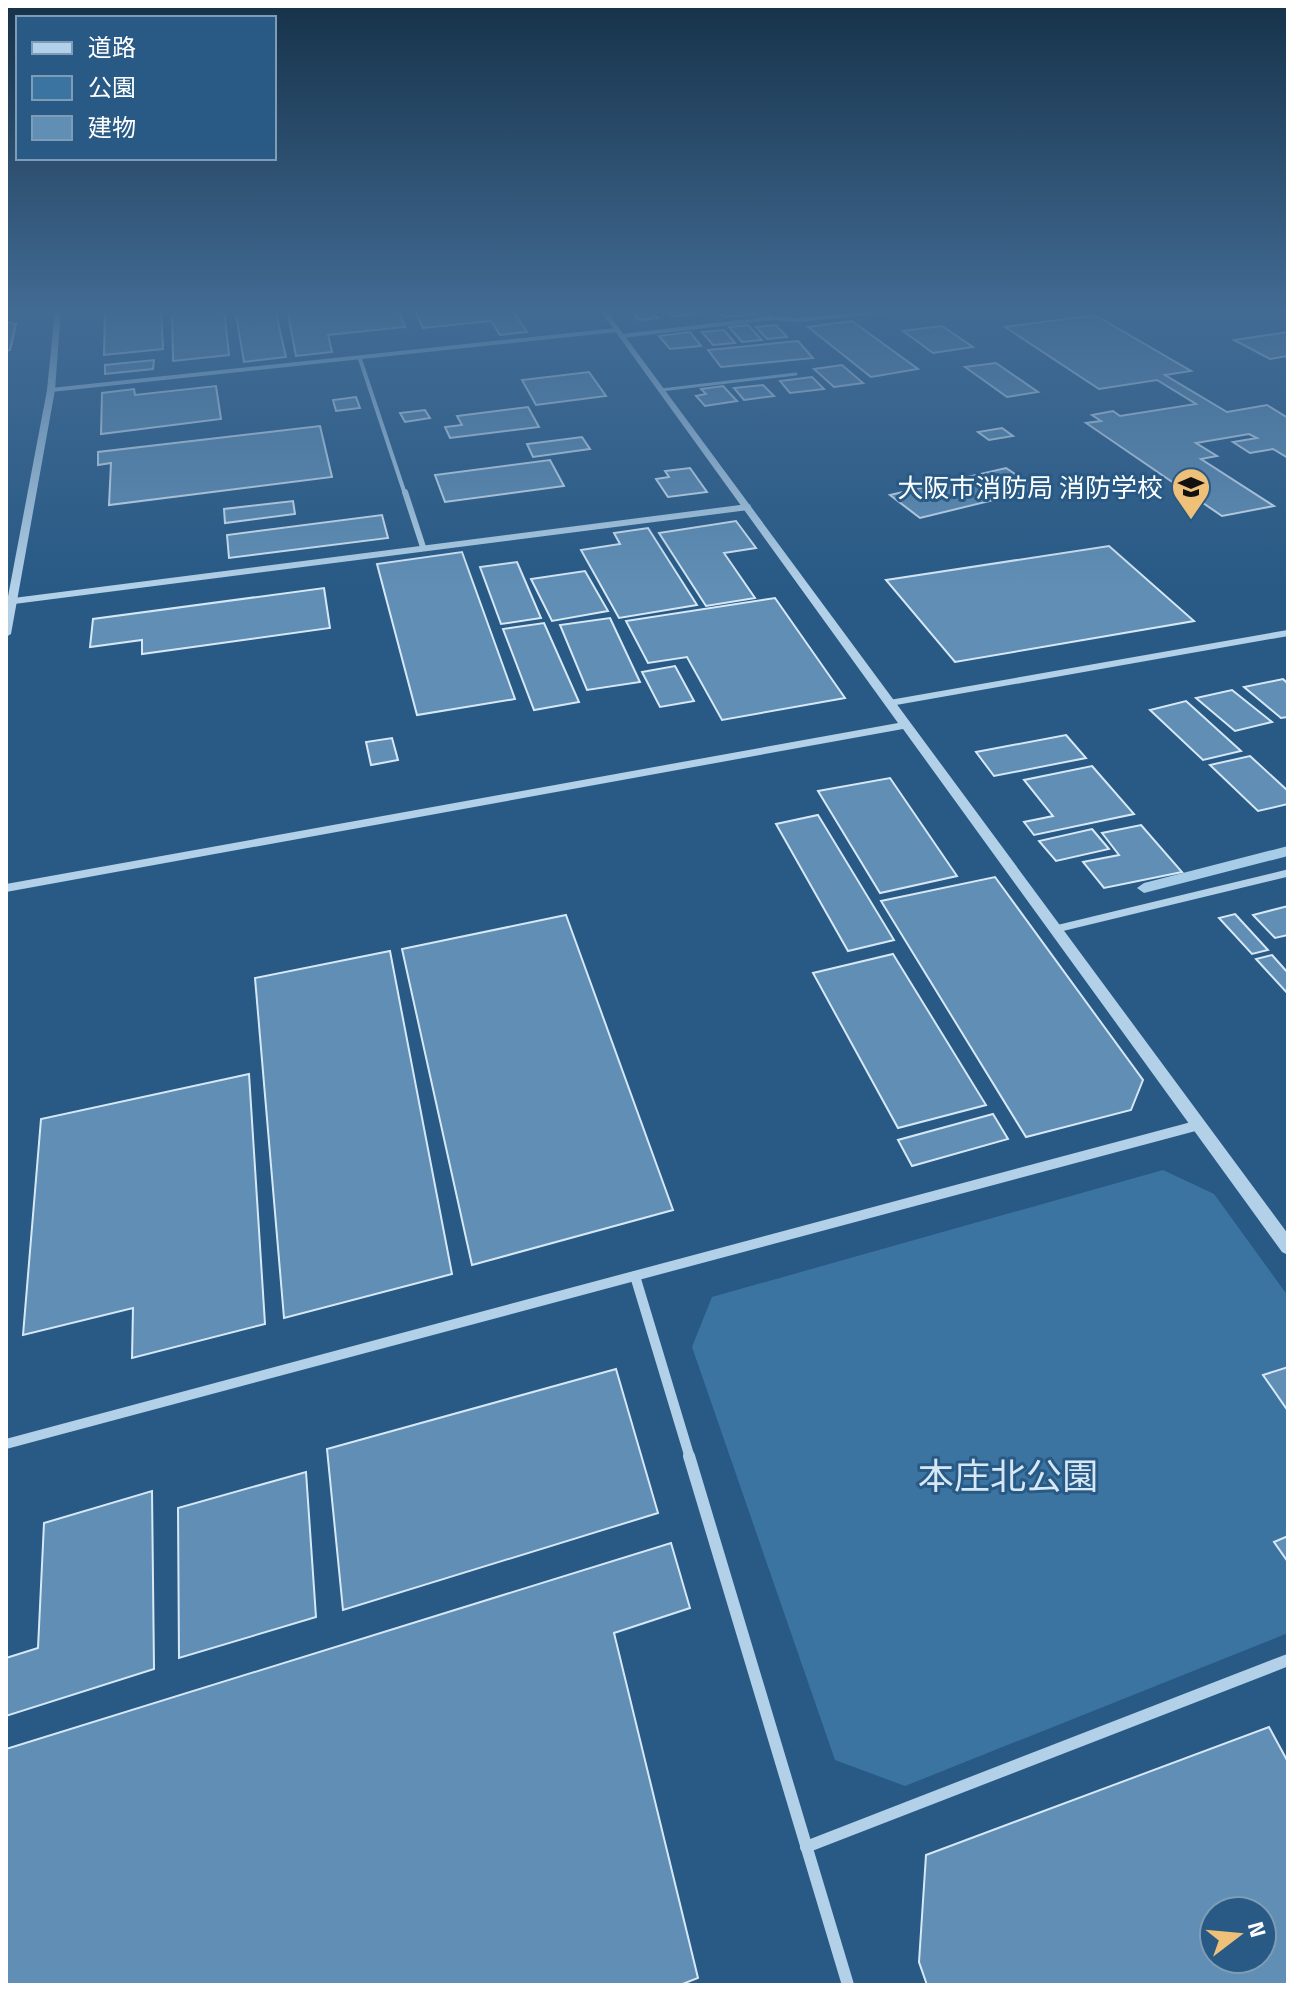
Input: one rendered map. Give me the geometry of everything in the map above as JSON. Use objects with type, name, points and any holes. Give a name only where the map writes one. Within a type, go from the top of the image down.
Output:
[{"type":"street","points":[[6,634],[9,602],[49,402]]},
{"type":"street","points":[[374,402],[423,547]]},
{"type":"street","points":[[670,402],[1288,1247]]},
{"type":"street","points":[[9,602],[748,507]]},
{"type":"street","points":[[890,703],[1288,633]]},
{"type":"street","points":[[6,888],[905,725]]},
{"type":"street","points":[[1056,929],[1288,873]]},
{"type":"street","points":[[6,1444],[1200,1125]]},
{"type":"street","points":[[635,1276],[848,1985]]},
{"type":"street","points":[[806,1847],[1288,1660]]},
{"type":"green space","name":"本庄北公園","points":[[1163,1170],[1214,1194],[1288,1296],[1288,1633],[905,1786],[835,1760],[692,1347],[712,1297]]},
{"type":"building","points":[[102,402],[218,402],[221,419],[101,434]]},
{"type":"building","points":[[334,402],[358,402],[360,408],[336,411]]},
{"type":"building","points":[[701,402],[731,402],[705,406]]},
{"type":"building","points":[[1193,402],[1210,402],[1227,412],[1267,405],[1288,418],[1288,458],[1273,449],[1250,453],[1233,442],[1257,438],[1249,434],[1196,443],[1217,456],[1201,459],[1274,506],[1222,516],[1086,423],[1101,421],[1092,415],[1113,411],[1120,416],[1196,404]]},
{"type":"building","points":[[528,407],[539,427],[450,438],[445,427],[462,425],[457,416]]},
{"type":"building","points":[[425,410],[430,418],[405,422],[400,413]]},
{"type":"building","points":[[320,426],[332,477],[109,505],[111,463],[98,465],[98,452]]},
{"type":"building","points":[[1002,428],[1013,436],[989,440],[978,432]]},
{"type":"building","points":[[582,437],[590,449],[533,457],[527,444]]},
{"type":"building","points":[[550,460],[564,486],[445,502],[435,475]]},
{"type":"building","points":[[690,468],[707,492],[668,497],[656,479],[669,477],[665,471]]},
{"type":"building","points":[[1006,468],[1038,489],[920,518],[890,495]]},
{"type":"building","points":[[293,501],[295,514],[225,523],[224,509]]},
{"type":"building","points":[[382,515],[388,538],[229,558],[227,535]]},
{"type":"building","points":[[736,521],[756,548],[724,553],[755,598],[706,606],[659,533]]},
{"type":"building","points":[[648,528],[697,605],[619,618],[581,550],[620,544],[614,533]]},
{"type":"building","points":[[1109,546],[1194,621],[955,662],[886,580]]},
{"type":"building","points":[[462,552],[515,699],[417,715],[377,564]]},
{"type":"building","points":[[517,562],[541,618],[501,624],[480,567]]},
{"type":"building","points":[[585,571],[608,611],[552,621],[531,579]]},
{"type":"building","points":[[324,588],[330,628],[142,654],[142,640],[90,647],[93,619]]},
{"type":"building","points":[[775,598],[845,698],[722,720],[687,657],[648,663],[626,621]]},
{"type":"building","points":[[610,618],[640,682],[587,690],[560,625]]},
{"type":"building","points":[[544,623],[579,702],[534,710],[503,629]]},
{"type":"building","points":[[675,666],[694,701],[660,707],[642,672]]},
{"type":"building","points":[[1283,679],[1288,684],[1288,717],[1281,718],[1244,687]]},
{"type":"building","points":[[1232,690],[1272,722],[1235,731],[1196,698]]},
{"type":"building","points":[[1186,701],[1241,751],[1203,760],[1150,710]]},
{"type":"building","points":[[1066,735],[1086,758],[994,776],[976,752]]},
{"type":"building","points":[[392,738],[398,760],[371,765],[366,742]]},
{"type":"building","points":[[1250,756],[1288,791],[1288,804],[1258,811],[1210,765]]},
{"type":"building","points":[[1092,766],[1134,814],[1034,835],[1024,822],[1053,816],[1024,780]]},
{"type":"building","points":[[890,778],[957,876],[880,893],[818,791]]},
{"type":"building","points":[[818,815],[894,940],[848,951],[776,824]]},
{"type":"building","points":[[1141,825],[1182,872],[1104,888],[1083,862],[1119,855],[1102,833]]},
{"type":"building","points":[[1092,829],[1109,849],[1056,861],[1039,841]]},
{"type":"building","points":[[995,877],[1143,1080],[1131,1110],[1026,1137],[881,901]]},
{"type":"building","points":[[1288,906],[1288,935],[1275,938],[1253,915]]},
{"type":"building","points":[[1235,914],[1268,950],[1252,954],[1219,918]]},
{"type":"building","points":[[566,915],[673,1210],[472,1265],[402,949]]},
{"type":"building","points":[[390,951],[452,1274],[284,1318],[255,978]]},
{"type":"building","points":[[893,954],[986,1105],[898,1128],[813,973]]},
{"type":"building","points":[[1272,955],[1288,973],[1288,994],[1256,959]]},
{"type":"building","points":[[249,1074],[265,1324],[132,1358],[133,1308],[23,1335],[41,1119]]},
{"type":"building","points":[[993,1114],[1008,1139],[912,1166],[898,1140]]},
{"type":"building","points":[[1288,1367],[1288,1411],[1263,1375]]},
{"type":"building","points":[[616,1369],[658,1513],[343,1610],[327,1449]]},
{"type":"building","points":[[306,1472],[316,1617],[179,1658],[178,1508]]},
{"type":"building","points":[[152,1491],[154,1669],[6,1716],[6,1658],[38,1648],[44,1523]]},
{"type":"building","points":[[1288,1536],[1288,1562],[1274,1542]]},
{"type":"building","points":[[671,1543],[690,1608],[614,1633],[698,1978],[680,1985],[6,1985],[6,1749]]},
{"type":"building","points":[[1269,1727],[1288,1762],[1288,1985],[927,1985],[919,1962],[926,1855]]},
{"type":"waterway","points":[[1144,888],[1288,851]]},
{"type":"place","name":"大阪市消防局 消防学校","points":[[1191,521]]}]
